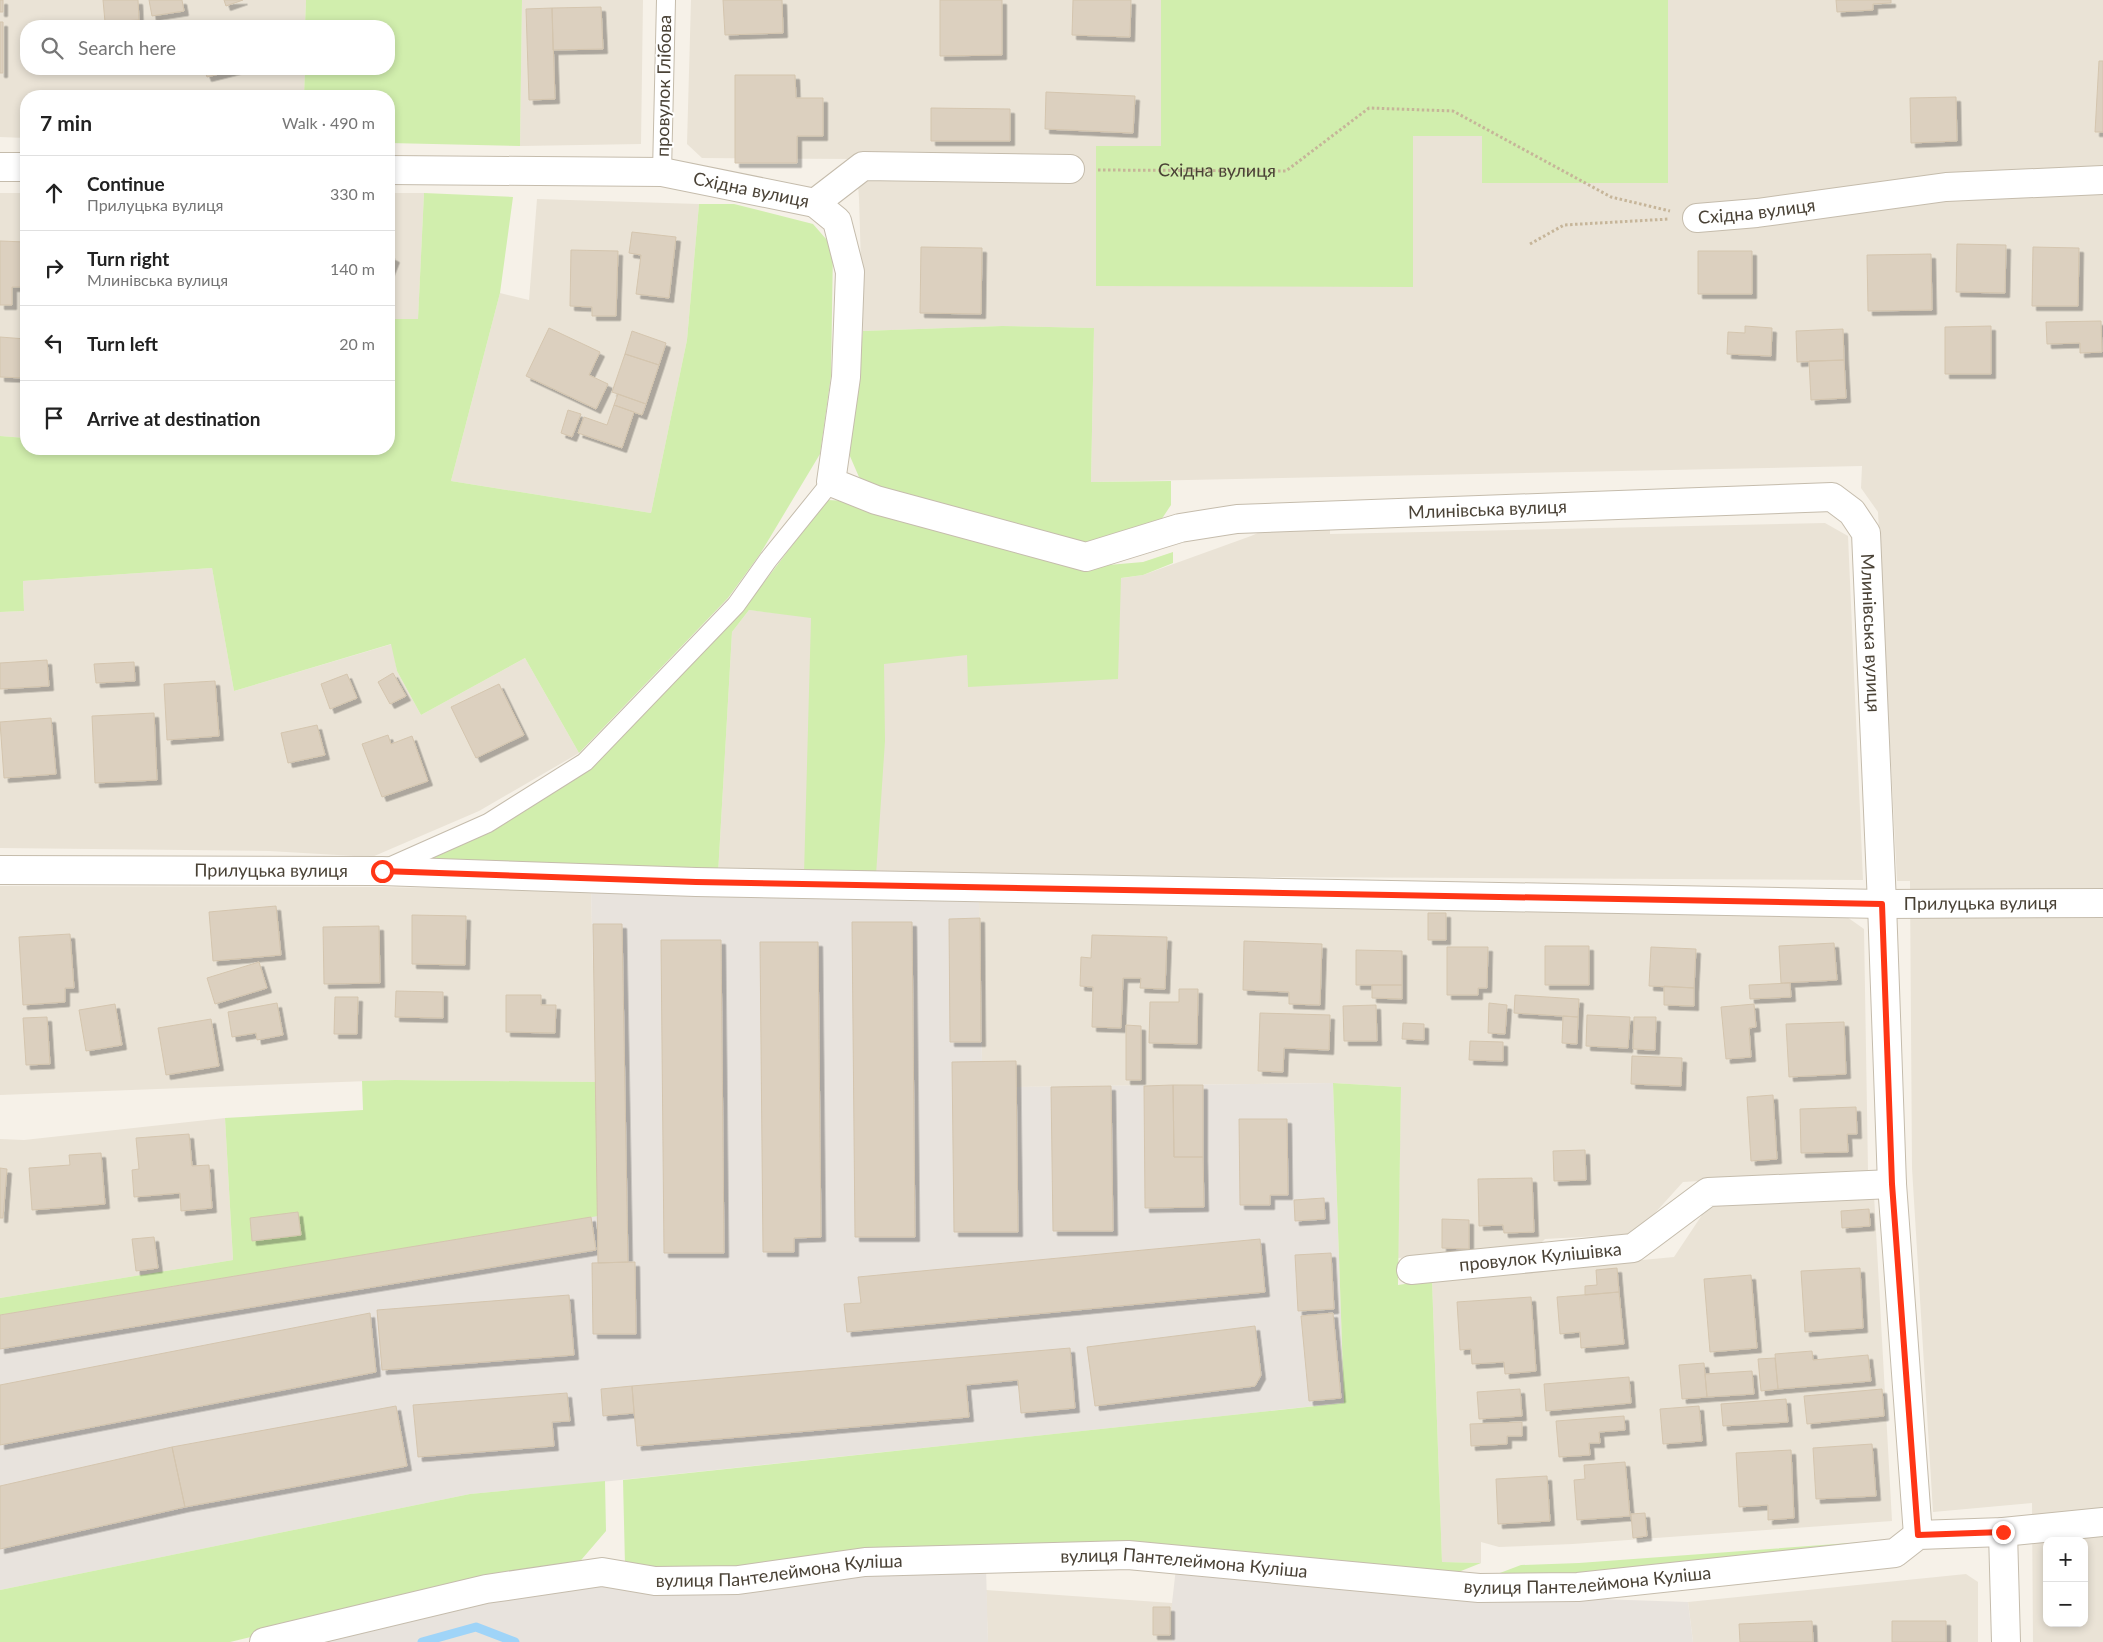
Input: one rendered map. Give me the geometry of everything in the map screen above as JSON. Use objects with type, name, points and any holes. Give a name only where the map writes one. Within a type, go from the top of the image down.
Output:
[{"type":"street","name":"Східна вулиця","points":[[395,170],[662,172],[815,203],[862,166],[1070,169]]},
{"type":"street","points":[[0,167],[20,167]]},
{"type":"street","name":"Східна вулиця","points":[[1697,218],[1758,213],[1946,187],[2103,180]]},
{"type":"street","points":[[815,203],[837,221],[850,272],[846,377],[831,482]]},
{"type":"street","name":"Млинівська вулиця","points":[[831,482],[876,500],[1086,557],[1180,528],[1237,519],[1832,497],[1852,512],[1866,533],[1892,1184],[1918,1535]]},
{"type":"street","name":"Прилуцька вулиця","points":[[0,870],[382,871],[696,882],[1882,904],[2103,903]]},
{"type":"street","name":"провулок Кулішівка","points":[[1411,1270],[1633,1248],[1708,1192],[1892,1184]]},
{"type":"street","points":[[1918,1535],[2003,1532],[2103,1522]]},
{"type":"street","points":[[2003,1532],[2006,1642]]},
{"type":"street","name":"вулиця Пантелеймона Куліша","points":[[264,1642],[486,1589],[602,1572],[656,1581],[738,1580],[866,1562],[1128,1556],[1479,1588],[1578,1587],[1895,1553],[1918,1535]]},
{"type":"lane","name":"провулок Глібова","points":[[662,172],[666,0]]},
{"type":"lane","points":[[382,871],[488,823],[585,762],[736,604],[768,560],[831,482]]},
{"type":"path","name":"Східна вулиця","points":[[1070,169],[1286,171],[1369,108],[1453,111],[1611,197],[1697,218]]},
{"type":"path","points":[[1530,244],[1564,225],[1697,218]]},
{"type":"shaded area","points":[[0,0],[306,0],[305,20],[20,20],[20,75],[305,75],[304,90],[20,90],[20,138],[0,137]]},
{"type":"shaded area","points":[[522,0],[643,0],[641,144],[520,146]]},
{"type":"shaded area","points":[[691,0],[2103,0],[2103,1642],[2033,1642],[2032,1503],[1933,1512],[1912,1168],[1910,881],[1897,881],[1878,512],[1861,488],[1862,466],[1091,482],[1094,328],[1002,326],[863,331],[856,159],[702,158],[687,144]]},
{"type":"shaded area","points":[[0,193],[20,193],[20,438],[0,436]]},
{"type":"shaded area","points":[[395,193],[424,193],[418,320],[395,319]]},
{"type":"shaded area","points":[[537,199],[699,204],[687,340],[651,513],[451,481],[500,293],[529,300]]},
{"type":"shaded area","points":[[1825,523],[1848,536],[1863,880],[718,874],[732,632],[749,610],[812,617],[964,601],[1143,575],[1276,525],[1330,525],[1330,534]]},
{"type":"shaded area","points":[[212,568],[234,691],[392,644],[397,671],[421,715],[525,658],[579,753],[479,811],[372,857],[269,851],[0,848],[0,612],[24,611],[23,581]]},
{"type":"shaded area","points":[[0,886],[375,887],[591,890],[596,1082],[395,1080],[0,1095]]},
{"type":"shaded area","points":[[591,890],[979,902],[982,1061],[1016,1061],[1016,1087],[1333,1083],[1344,1403],[611,1481],[470,1494],[0,1590],[0,1315],[591,1217],[596,1082]]},
{"type":"shaded area","points":[[979,902],[1847,917],[1864,929],[1868,1171],[1683,1182],[1636,1234],[1545,1239],[1536,1248],[1398,1258],[1401,1087],[1333,1083],[1016,1087],[982,1061]]},
{"type":"shaded area","points":[[225,1118],[233,1260],[0,1298],[0,1139],[24,1140]]},
{"type":"shaded area","points":[[1874,1195],[1892,1521],[1573,1544],[1499,1547],[1481,1542],[1481,1563],[1442,1562],[1432,1280],[1674,1257],[1710,1203]]},
{"type":"shaded area","points":[[986,1567],[988,1642],[297,1642],[487,1597],[602,1580]]},
{"type":"shaded area","points":[[1176,1568],[1478,1595],[1688,1602],[1693,1642],[1172,1642],[1172,1603]]},
{"type":"shaded area","points":[[1966,1574],[1978,1582],[1978,1642],[1693,1642],[1688,1602]]},
{"type":"shaded area","points":[[986,1590],[1172,1603],[1172,1642],[988,1642]]},
{"type":"green space","points":[[306,0],[522,0],[520,146],[395,143],[395,90],[304,90],[305,75],[395,75],[395,20],[305,20]]},
{"type":"green space","points":[[1161,0],[1668,0],[1668,183],[1482,183],[1482,136],[1413,136],[1413,287],[1096,286],[1096,146],[1161,146]]},
{"type":"green space","points":[[424,193],[513,197],[500,293],[451,481],[651,513],[687,340],[699,204],[734,204],[813,224],[833,247],[831,376],[820,454],[760,554],[728,598],[579,753],[525,658],[421,715],[397,671],[391,644],[234,691],[212,568],[23,581],[24,611],[0,612],[0,436],[20,438],[20,455],[395,455],[395,319],[418,319]]},
{"type":"green space","points":[[1002,326],[1094,328],[1091,482],[1171,481],[1171,505],[1159,523],[1086,547],[876,490],[859,477],[849,454],[863,331]]},
{"type":"green space","points":[[827,500],[848,501],[1085,567],[1143,562],[1173,552],[1173,563],[1143,575],[1121,578],[1118,679],[968,687],[967,655],[884,664],[885,741],[876,875],[804,874],[811,618],[749,610],[732,632],[718,874],[426,861],[493,831],[591,769],[742,611]]},
{"type":"green space","points":[[362,1081],[596,1082],[598,1216],[0,1315],[0,1298],[233,1260],[225,1118],[363,1110]]},
{"type":"green space","points":[[1333,1083],[1401,1087],[1398,1285],[1432,1280],[1442,1562],[1481,1563],[1446,1577],[1129,1548],[738,1573],[625,1565],[623,1480],[1344,1403]]},
{"type":"green space","points":[[605,1481],[606,1531],[576,1566],[484,1580],[230,1642],[0,1642],[0,1590],[470,1494]]},
{"type":"green space","points":[[1890,1540],[1577,1580],[1484,1579],[1521,1565],[1579,1563]]},
{"type":"building","points":[[0,0],[3,0],[3,12],[0,12]]},
{"type":"building","points":[[103,0],[138,0],[139,20],[105,20]]},
{"type":"building","points":[[149,0],[182,0],[184,11],[152,16]]},
{"type":"building","points":[[224,0],[243,0],[226,6]]},
{"type":"building","points":[[723,0],[782,0],[783,33],[725,35]]},
{"type":"building","points":[[940,0],[1002,0],[1002,55],[940,56]]},
{"type":"building","points":[[1073,0],[1131,0],[1130,37],[1072,35]]},
{"type":"building","points":[[1836,0],[1891,0],[1891,3],[1873,4],[1873,10],[1837,12]]},
{"type":"building","points":[[601,7],[603,49],[553,50],[552,8]]},
{"type":"building","points":[[552,8],[555,99],[529,100],[526,9]]},
{"type":"building","points":[[0,22],[3,22],[3,73],[0,73]]},
{"type":"building","points":[[2099,61],[2103,61],[2103,132],[2095,132]]},
{"type":"building","points":[[735,75],[795,75],[796,98],[823,98],[823,136],[797,136],[797,163],[735,163]]},
{"type":"building","points":[[1046,92],[1135,96],[1133,133],[1045,129]]},
{"type":"building","points":[[1956,97],[1957,141],[1911,143],[1910,98]]},
{"type":"building","points":[[931,108],[1010,109],[1010,141],[931,141]]},
{"type":"building","points":[[632,232],[676,237],[669,298],[636,294],[641,255],[629,253]]},
{"type":"building","points":[[0,241],[20,242],[20,287],[12,287],[12,305],[0,305]]},
{"type":"building","points":[[1957,244],[2006,245],[2005,293],[1956,292]]},
{"type":"building","points":[[921,247],[982,248],[981,314],[920,313]]},
{"type":"building","points":[[2033,247],[2079,248],[2078,306],[2032,306]]},
{"type":"building","points":[[571,250],[618,251],[616,316],[592,316],[592,307],[570,306]]},
{"type":"building","points":[[1698,251],[1752,251],[1752,294],[1698,294]]},
{"type":"building","points":[[1931,254],[1932,310],[1868,311],[1867,255]]},
{"type":"building","points":[[2101,321],[2102,352],[2080,353],[2080,343],[2047,344],[2046,322]]},
{"type":"building","points":[[1745,326],[1772,328],[1771,356],[1727,354],[1728,332],[1745,333]]},
{"type":"building","points":[[1991,326],[1991,374],[1945,374],[1945,327]]},
{"type":"building","points":[[549,328],[600,352],[589,375],[608,384],[596,409],[526,376]]},
{"type":"building","points":[[1843,329],[1844,360],[1797,362],[1796,331]]},
{"type":"building","points":[[632,331],[666,343],[659,365],[625,354]]},
{"type":"building","points":[[0,337],[20,339],[20,378],[0,377]]},
{"type":"building","points":[[625,354],[659,365],[646,404],[612,392]]},
{"type":"building","points":[[1844,360],[1846,398],[1811,400],[1809,361]]},
{"type":"building","points":[[618,394],[646,404],[642,415],[614,405]]},
{"type":"building","points":[[614,405],[634,412],[622,448],[578,433],[584,417],[607,425]]},
{"type":"building","points":[[568,410],[581,414],[572,437],[561,433]]},
{"type":"building","points":[[47,660],[49,686],[0,689],[0,663]]},
{"type":"building","points":[[134,662],[135,681],[96,683],[94,664]]},
{"type":"building","points":[[393,673],[406,696],[390,704],[378,682]]},
{"type":"building","points":[[347,674],[357,698],[330,709],[321,684]]},
{"type":"building","points":[[215,681],[219,736],[167,740],[164,684]]},
{"type":"building","points":[[499,684],[524,735],[476,758],[451,707]]},
{"type":"building","points":[[154,713],[157,780],[95,783],[92,716]]},
{"type":"building","points":[[51,718],[56,774],[4,778],[0,722]]},
{"type":"building","points":[[317,725],[325,755],[288,763],[281,733]]},
{"type":"building","points":[[388,735],[391,744],[412,736],[428,781],[382,797],[362,744]]},
{"type":"building","points":[[276,906],[281,955],[213,961],[209,912]]},
{"type":"building","points":[[1428,913],[1446,913],[1446,940],[1428,940]]},
{"type":"building","points":[[412,915],[466,916],[465,965],[412,964]]},
{"type":"building","points":[[980,918],[981,1042],[950,1042],[949,919]]},
{"type":"building","points":[[852,922],[912,922],[915,1237],[855,1237]]},
{"type":"building","points":[[593,924],[622,924],[628,1262],[598,1263]]},
{"type":"building","points":[[379,926],[380,983],[324,984],[323,927]]},
{"type":"building","points":[[70,934],[74,988],[65,988],[65,1002],[23,1005],[19,937]]},
{"type":"building","points":[[1092,935],[1167,937],[1165,989],[1140,988],[1141,978],[1123,978],[1121,1028],[1092,1027],[1093,987],[1080,986],[1081,957],[1091,958]]},
{"type":"building","points":[[661,940],[721,940],[724,1253],[664,1253]]},
{"type":"building","points":[[1244,941],[1322,944],[1320,1005],[1289,1004],[1289,992],[1243,990]]},
{"type":"building","points":[[760,942],[818,942],[821,1237],[794,1238],[794,1252],[763,1252]]},
{"type":"building","points":[[1834,943],[1837,980],[1781,983],[1779,946]]},
{"type":"building","points":[[1545,946],[1589,946],[1589,985],[1545,985]]},
{"type":"building","points":[[1447,947],[1488,947],[1487,988],[1478,988],[1478,995],[1447,995]]},
{"type":"building","points":[[1651,947],[1696,949],[1694,988],[1649,986]]},
{"type":"building","points":[[1356,950],[1402,951],[1402,985],[1356,985]]},
{"type":"building","points":[[259,962],[267,988],[215,1004],[207,978]]},
{"type":"building","points":[[1790,983],[1791,997],[1750,999],[1749,985]]},
{"type":"building","points":[[1372,985],[1402,985],[1402,999],[1372,998]]},
{"type":"building","points":[[1664,986],[1694,988],[1694,1006],[1664,1005]]},
{"type":"building","points":[[1179,989],[1198,989],[1197,1044],[1149,1043],[1150,1002],[1179,1002]]},
{"type":"building","points":[[396,991],[443,992],[443,1018],[395,1017]]},
{"type":"building","points":[[506,995],[541,995],[541,1005],[556,1005],[555,1033],[506,1032]]},
{"type":"building","points":[[1515,995],[1579,999],[1578,1017],[1514,1013]]},
{"type":"building","points":[[335,997],[358,997],[357,1034],[334,1034]]},
{"type":"building","points":[[277,1003],[283,1035],[257,1040],[256,1033],[232,1037],[228,1012]]},
{"type":"building","points":[[1489,1003],[1507,1005],[1505,1034],[1488,1033]]},
{"type":"building","points":[[115,1004],[122,1045],[86,1051],[79,1010]]},
{"type":"building","points":[[1754,1004],[1756,1027],[1749,1028],[1751,1057],[1726,1059],[1721,1007]]},
{"type":"building","points":[[1376,1005],[1377,1041],[1344,1041],[1343,1006]]},
{"type":"building","points":[[1260,1013],[1330,1015],[1329,1050],[1284,1048],[1283,1072],[1258,1071]]},
{"type":"building","points":[[1587,1015],[1630,1017],[1628,1048],[1586,1046]]},
{"type":"building","points":[[1563,1016],[1578,1017],[1577,1044],[1562,1043]]},
{"type":"building","points":[[47,1017],[50,1064],[26,1065],[23,1018]]},
{"type":"building","points":[[1634,1017],[1656,1017],[1655,1050],[1633,1049]]},
{"type":"building","points":[[211,1019],[219,1066],[166,1075],[158,1028]]},
{"type":"building","points":[[1844,1022],[1846,1074],[1789,1077],[1786,1024]]},
{"type":"building","points":[[1403,1023],[1424,1024],[1424,1040],[1402,1039]]},
{"type":"building","points":[[1126,1025],[1141,1026],[1141,1080],[1126,1080]]},
{"type":"building","points":[[1470,1041],[1503,1042],[1503,1061],[1469,1060]]},
{"type":"building","points":[[1632,1056],[1682,1058],[1681,1086],[1631,1084]]},
{"type":"building","points":[[1016,1061],[1018,1232],[954,1232],[952,1062]]},
{"type":"building","points":[[1173,1085],[1203,1085],[1203,1157],[1174,1157]]},
{"type":"building","points":[[1173,1085],[1174,1157],[1203,1157],[1204,1207],[1145,1208],[1144,1086]]},
{"type":"building","points":[[1111,1086],[1113,1231],[1053,1231],[1051,1087]]},
{"type":"building","points":[[1773,1095],[1777,1159],[1751,1161],[1747,1097]]},
{"type":"building","points":[[1856,1107],[1857,1134],[1847,1134],[1848,1152],[1801,1153],[1800,1109]]},
{"type":"building","points":[[1239,1119],[1287,1119],[1288,1195],[1270,1195],[1270,1205],[1240,1205]]},
{"type":"building","points":[[189,1134],[192,1166],[209,1165],[212,1208],[181,1211],[180,1193],[134,1197],[132,1170],[139,1169],[136,1138]]},
{"type":"building","points":[[1585,1150],[1586,1180],[1554,1181],[1553,1151]]},
{"type":"building","points":[[101,1153],[105,1204],[32,1210],[29,1168],[70,1165],[69,1155]]},
{"type":"building","points":[[0,1168],[7,1169],[3,1218],[0,1218]]},
{"type":"building","points":[[1532,1178],[1534,1232],[1504,1233],[1503,1225],[1479,1226],[1478,1179]]},
{"type":"building","points":[[1324,1198],[1325,1219],[1295,1221],[1294,1200]]},
{"type":"building","points":[[1869,1209],[1870,1226],[1842,1228],[1841,1211]]},
{"type":"building","points":[[298,1212],[301,1235],[252,1241],[250,1218]]},
{"type":"building","points":[[591,1217],[596,1250],[0,1349],[0,1315]]},
{"type":"building","points":[[1442,1219],[1469,1220],[1469,1249],[1442,1248]]},
{"type":"building","points":[[154,1237],[158,1268],[136,1271],[132,1239]]},
{"type":"building","points":[[1260,1239],[1265,1292],[847,1332],[844,1304],[861,1303],[858,1277]]},
{"type":"building","points":[[1331,1253],[1334,1309],[1298,1311],[1295,1255]]},
{"type":"building","points":[[635,1262],[636,1334],[593,1334],[592,1263]]},
{"type":"building","points":[[1617,1268],[1619,1292],[1585,1295],[1585,1286],[1597,1285],[1596,1270]]},
{"type":"building","points":[[1860,1268],[1863,1328],[1805,1332],[1801,1271]]},
{"type":"building","points":[[1751,1275],[1757,1348],[1710,1352],[1704,1279]]},
{"type":"building","points":[[1619,1292],[1624,1344],[1581,1348],[1580,1332],[1560,1334],[1557,1297]]},
{"type":"building","points":[[569,1295],[574,1355],[382,1370],[377,1310]]},
{"type":"building","points":[[1531,1297],[1536,1371],[1505,1374],[1504,1362],[1472,1364],[1471,1349],[1460,1350],[1457,1302]]},
{"type":"building","points":[[370,1313],[376,1372],[0,1445],[0,1385]]},
{"type":"building","points":[[1333,1313],[1341,1398],[1309,1401],[1301,1316]]},
{"type":"building","points":[[1255,1326],[1261,1375],[1255,1386],[1095,1406],[1087,1347]]},
{"type":"building","points":[[1070,1348],[1075,1408],[1021,1413],[1018,1380],[966,1385],[969,1417],[637,1446],[632,1386]]},
{"type":"building","points":[[1812,1351],[1813,1360],[1868,1355],[1871,1381],[1778,1389],[1775,1354]]},
{"type":"building","points":[[1775,1358],[1778,1389],[1761,1391],[1758,1359]]},
{"type":"building","points":[[1704,1363],[1707,1397],[1682,1399],[1679,1365]]},
{"type":"building","points":[[1752,1371],[1754,1394],[1707,1397],[1705,1374]]},
{"type":"building","points":[[1629,1377],[1631,1403],[1546,1411],[1544,1384]]},
{"type":"building","points":[[632,1386],[634,1413],[603,1416],[601,1389]]},
{"type":"building","points":[[1520,1389],[1522,1416],[1479,1419],[1477,1392]]},
{"type":"building","points":[[1882,1389],[1884,1416],[1807,1424],[1804,1396]]},
{"type":"building","points":[[567,1393],[570,1421],[552,1422],[554,1446],[418,1457],[413,1405]]},
{"type":"building","points":[[1786,1399],[1788,1422],[1723,1426],[1721,1404]]},
{"type":"building","points":[[396,1406],[407,1466],[185,1507],[172,1447]]},
{"type":"building","points":[[1699,1406],[1702,1441],[1663,1444],[1660,1409]]},
{"type":"building","points":[[1624,1416],[1625,1430],[1599,1432],[1600,1443],[1589,1443],[1590,1455],[1559,1457],[1556,1421]]},
{"type":"building","points":[[1522,1422],[1522,1436],[1507,1436],[1507,1444],[1471,1446],[1470,1424]]},
{"type":"building","points":[[1872,1444],[1876,1496],[1816,1499],[1813,1448]]},
{"type":"building","points":[[172,1447],[185,1507],[0,1549],[0,1486]]},
{"type":"building","points":[[1791,1450],[1794,1518],[1768,1520],[1768,1505],[1739,1507],[1736,1453]]},
{"type":"building","points":[[1625,1462],[1630,1516],[1577,1520],[1574,1480],[1585,1479],[1584,1465]]},
{"type":"building","points":[[1547,1476],[1550,1521],[1498,1524],[1496,1479]]},
{"type":"building","points":[[1645,1513],[1647,1536],[1633,1538],[1631,1514]]},
{"type":"building","points":[[1153,1607],[1170,1607],[1170,1635],[1153,1635]]},
{"type":"building","points":[[1812,1621],[1813,1642],[1740,1642],[1739,1624]]},
{"type":"building","points":[[1892,1621],[1946,1621],[1946,1642],[1892,1642]]},
{"type":"waterway","points":[[422,1642],[476,1627],[515,1642]]},
{"type":"route","points":[[382,871],[696,882],[1882,904],[1892,1184],[1918,1535],[2003,1532]]}]
